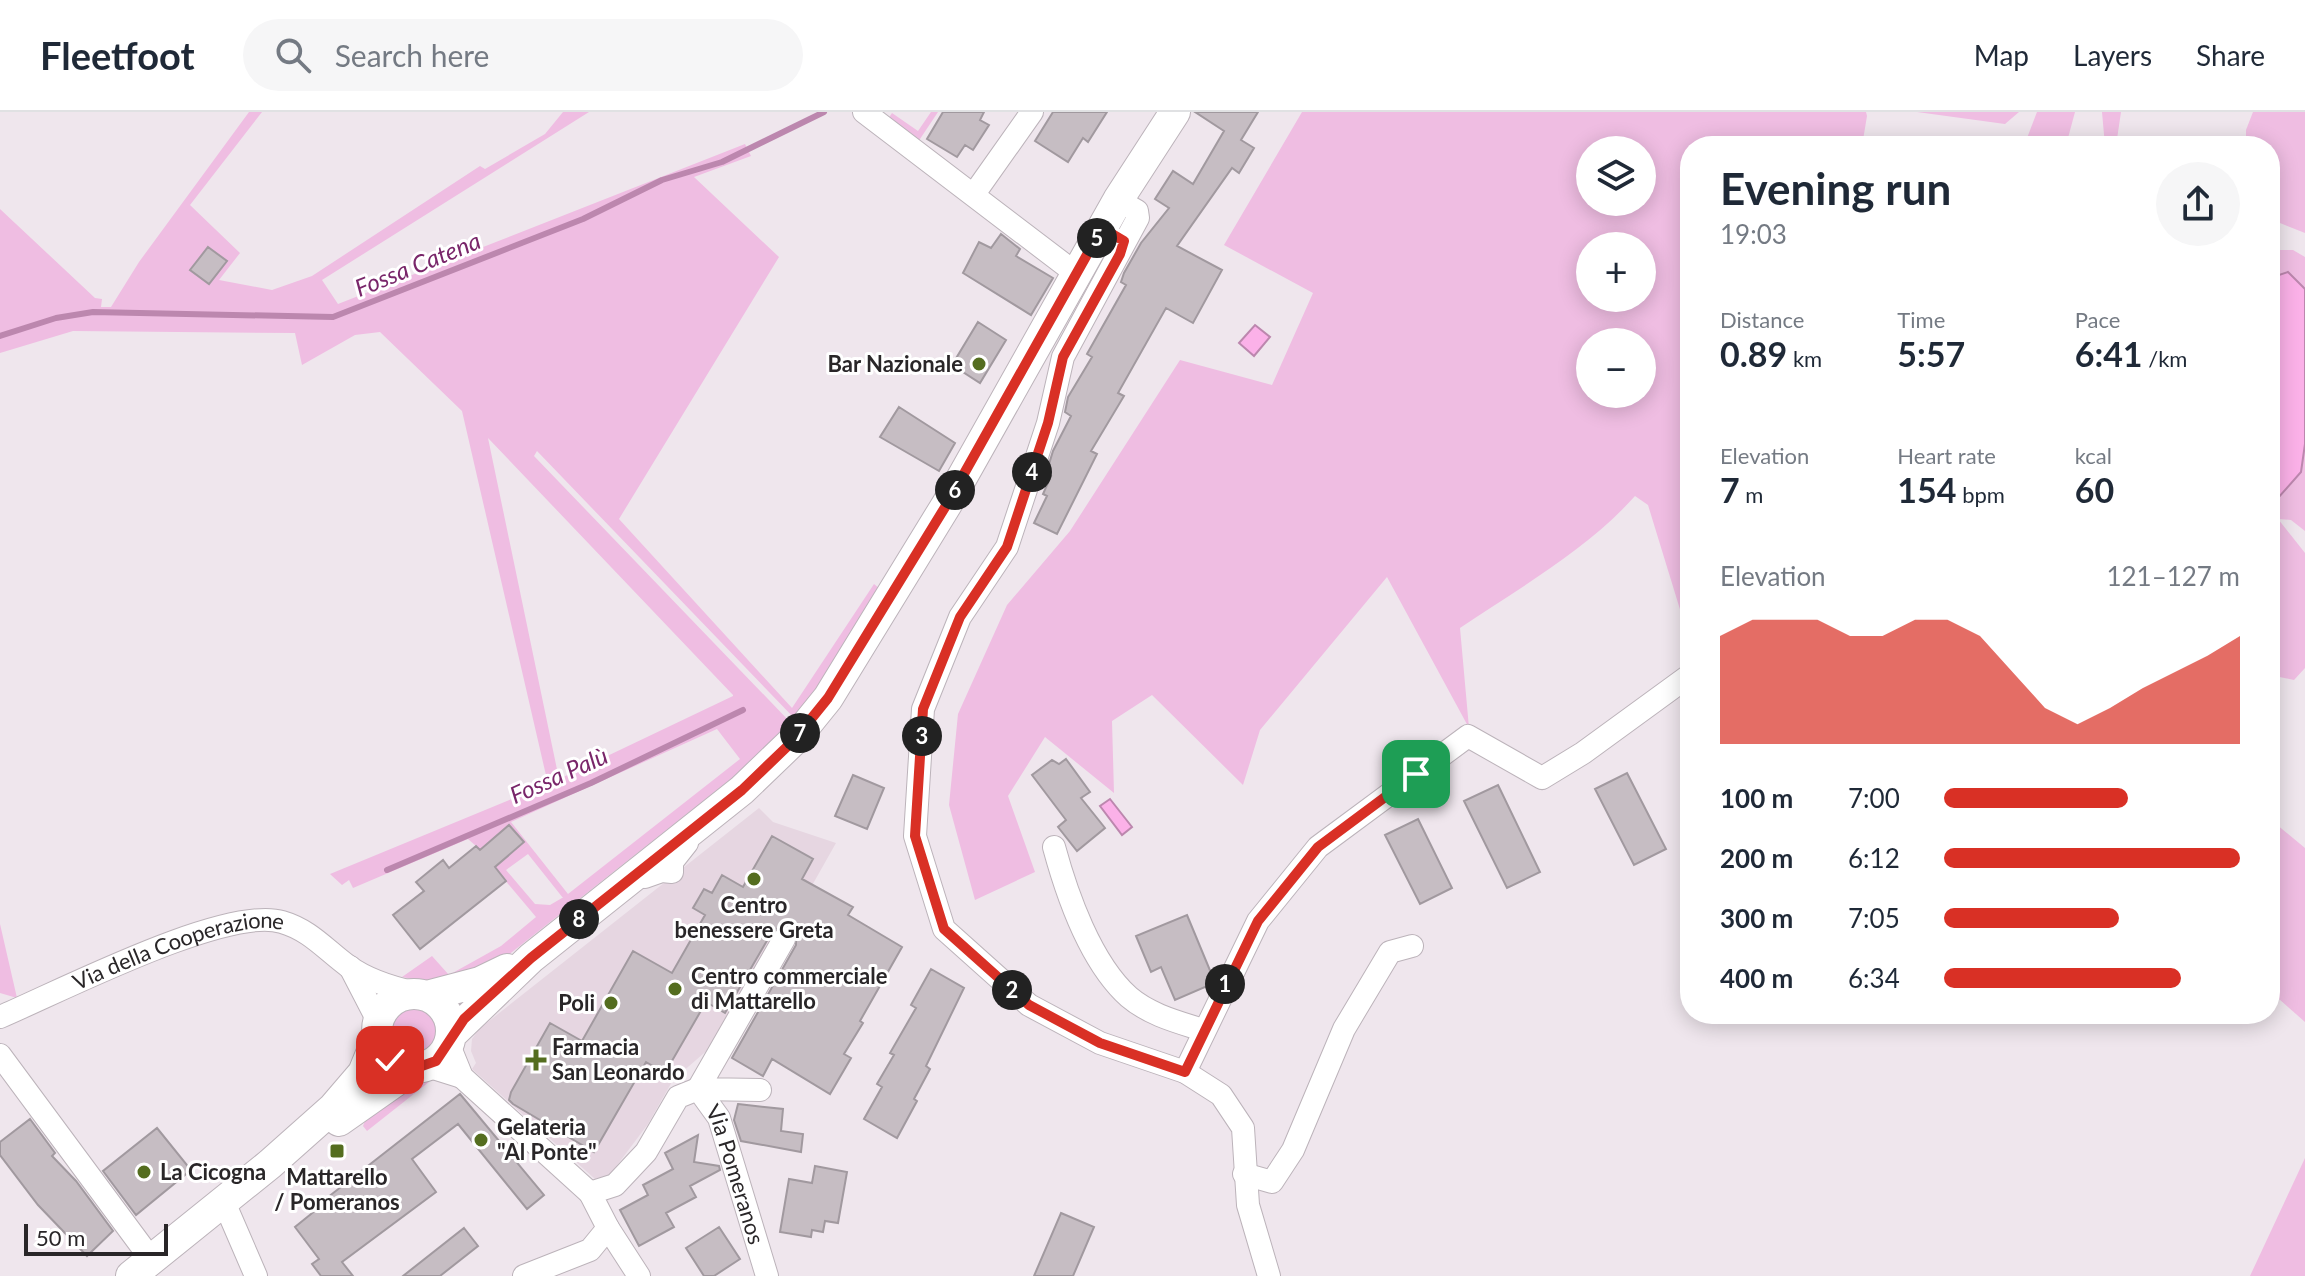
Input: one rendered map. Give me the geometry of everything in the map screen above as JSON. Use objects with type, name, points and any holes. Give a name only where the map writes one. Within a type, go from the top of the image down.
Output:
[{"type":"main road","points":[[270,1164],[420,1067],[436,1061],[450,1040],[531,958],[742,790],[794,740],[828,698],[947,504],[1078,275],[1113,234],[1175,112]]},
{"type":"main road","points":[[141,1268],[270,1164],[352,1088],[363,1073],[377,1030],[392,1001],[480,982],[531,958]]},
{"type":"main road","points":[[422,995],[446,1011],[450,1040]]},
{"type":"main road","points":[[377,1030],[390,1060],[420,1067]]},
{"type":"street","points":[[864,112],[1078,275]]},
{"type":"street","points":[[974,194],[1032,112]]},
{"type":"street","points":[[1113,234],[1063,357],[1048,423],[1007,547],[960,617],[923,709],[915,836],[944,929],[1029,1005],[1100,1043],[1185,1072],[1221,1095],[1243,1128],[1248,1205],[1269,1276]]},
{"type":"street","points":[[1185,1072],[1258,921],[1318,847],[1468,736],[1542,778],[1583,753],[1680,682]]},
{"type":"street","points":[[1054,847],[1077,917],[1109,973],[1129,996],[1156,1014],[1203,1030]]},
{"type":"street","name":"Via della Cooperazione","points":[[0,1017],[211,928],[251,918],[267,918],[300,928],[350,967],[390,987],[422,995]]},
{"type":"street","points":[[760,1090],[698,1089],[784,939]]},
{"type":"street","points":[[1244,1174],[1272,1182],[1293,1150],[1344,1029],[1390,952],[1412,946]]},
{"type":"street","name":"Via della Cooperazione","points":[[350,967],[377,1030]]},
{"type":"street","points":[[450,1040],[462,1077]]},
{"type":"street","points":[[0,1055],[141,1268]]},
{"type":"street","points":[[420,1067],[462,1077],[590,1193],[639,1276]]},
{"type":"street","name":"Via Pomeranos","points":[[590,1193],[615,1185],[646,1152],[678,1097],[698,1089],[719,1118],[767,1276]]},
{"type":"street","points":[[224,1202],[256,1276]]},
{"type":"street","points":[[524,1276],[590,1250],[608,1228]]},
{"type":"shaded area","points":[[249,112],[262,112],[190,205],[240,253],[219,280],[272,290],[312,276],[480,166],[485,169],[545,134],[563,112],[589,112],[322,280],[338,304],[745,144],[751,156],[694,177],[779,257],[619,519],[792,708],[874,584],[880,589],[833,668],[795,719],[537,451],[534,456],[791,723],[741,771],[502,960],[428,982],[402,977],[432,956],[449,975],[501,946],[536,917],[468,839],[353,888],[349,880],[342,885],[330,874],[548,784],[462,411],[380,332],[355,335],[302,365],[295,333],[73,331],[0,353],[0,209],[95,298],[102,299],[101,307],[111,307],[139,262]],"holes":[[[488,438],[733,695],[733,696],[559,779]],[[717,729],[740,759],[568,894],[511,822]],[[528,854],[563,898],[550,905],[535,904],[506,870]]]},
{"type":"shaded area","points":[[931,112],[938,112],[918,142],[888,119],[892,113],[918,131]]},
{"type":"shaded area","points":[[1302,112],[1866,112],[1864,136],[1680,136],[1680,609],[1648,505],[1635,496],[1574,551],[1460,628],[1469,728],[1387,577],[1260,730],[1243,785],[1152,695],[1112,721],[1114,793],[1045,737],[1008,796],[1035,872],[975,900],[949,805],[958,714],[1007,605],[1070,531],[1180,360],[1272,385],[1313,293],[1224,245]]},
{"type":"shaded area","points":[[1917,112],[2019,112],[2005,124]]},
{"type":"shaded area","points":[[2037,112],[2075,112],[2069,136],[2028,136]]},
{"type":"shaded area","points":[[2102,112],[2121,112],[2117,136],[2104,136]]},
{"type":"shaded area","points":[[2253,112],[2305,112],[2305,233],[2280,223],[2280,136],[2246,136]]},
{"type":"shaded area","points":[[2280,250],[2293,250],[2305,257],[2305,314],[2280,295]]},
{"type":"shaded area","points":[[2288,272],[2305,289],[2305,444],[2301,472],[2280,496],[2280,275]]},
{"type":"shaded area","points":[[1255,325],[1270,337],[1254,356],[1239,343]]},
{"type":"shaded area","points":[[2305,422],[2305,531],[2291,520],[2280,519],[2280,468]]},
{"type":"shaded area","points":[[2280,522],[2305,553],[2305,668],[2294,680],[2280,677]]},
{"type":"shaded area","points":[[1110,799],[1132,827],[1122,835],[1100,806]]},
{"type":"shaded area","points":[[759,808],[773,822],[836,843],[788,928],[778,932],[711,1047],[673,1080],[648,1124],[609,1176],[595,1179],[472,1069],[476,1063],[471,1051],[472,1039],[479,1029]]},
{"type":"shaded area","points":[[2280,827],[2305,848],[2305,1022],[2280,1000]]},
{"type":"shaded area","points":[[0,924],[17,998],[0,993]]},
{"type":"shaded area","points":[[415,1006],[432,1013],[439,1030],[432,1047],[415,1054],[398,1047],[391,1030],[398,1013]]},
{"type":"shaded area","points":[[427,1079],[429,1082],[367,1131],[363,1126],[367,1116],[419,1080]]},
{"type":"shaded area","points":[[2305,1158],[2305,1276],[2250,1276]]},
{"type":"building","points":[[943,112],[984,112],[980,120],[989,125],[973,150],[965,145],[957,157],[927,139]]},
{"type":"building","points":[[1053,112],[1107,112],[1088,142],[1083,138],[1068,162],[1035,141]]},
{"type":"building","points":[[1195,112],[1258,112],[1241,140],[1254,148],[1239,173],[1232,168],[1177,246],[1222,270],[1193,323],[1166,308],[1118,393],[1124,396],[1091,451],[1097,454],[1057,534],[1034,523],[1047,496],[1043,494],[1051,476],[1046,474],[1053,451],[1071,416],[1065,412],[1068,397],[1092,357],[1087,354],[1126,285],[1121,282],[1124,273],[1141,243],[1169,208],[1155,199],[1173,171],[1193,184],[1224,131]]},
{"type":"building","points":[[1001,234],[1020,249],[1016,256],[1053,278],[1031,315],[963,273],[979,242],[991,248]]},
{"type":"building","points":[[208,247],[227,261],[209,284],[190,270]]},
{"type":"building","points":[[978,322],[1006,340],[980,383],[952,365]]},
{"type":"building","points":[[899,407],[955,443],[939,471],[880,437]]},
{"type":"building","points":[[1066,759],[1090,792],[1081,798],[1105,828],[1077,851],[1058,827],[1066,820],[1032,775],[1052,760],[1059,764]]},
{"type":"building","points":[[1627,773],[1666,849],[1634,865],[1595,789]]},
{"type":"building","points":[[853,775],[884,788],[867,829],[835,816]]},
{"type":"building","points":[[1498,785],[1540,872],[1507,888],[1464,801]]},
{"type":"building","points":[[1418,819],[1452,888],[1420,904],[1385,835]]},
{"type":"building","points":[[509,825],[524,842],[495,867],[506,881],[420,949],[393,915],[424,891],[416,882],[443,860],[449,868],[476,846],[480,850]]},
{"type":"building","name":"Centro commerciale di Mattarello","points":[[772,836],[813,859],[802,879],[853,907],[848,915],[902,947],[860,1021],[863,1023],[844,1054],[851,1058],[830,1094],[772,1059],[763,1076],[732,1058],[796,945],[796,931],[783,925],[772,932],[725,1013],[706,1002],[665,1073],[646,1062],[594,1152],[513,1104],[509,1100],[511,1092],[550,1023],[582,1041],[633,951],[672,973],[705,915],[693,908],[704,889],[712,893],[722,875],[743,887]]},
{"type":"building","points":[[1187,915],[1214,980],[1212,984],[1175,1000],[1161,967],[1151,972],[1136,936]]},
{"type":"building","points":[[931,969],[964,988],[926,1066],[930,1069],[914,1099],[917,1101],[897,1138],[864,1119],[882,1087],[877,1084],[894,1055],[890,1053],[916,1008],[911,1005]]},
{"type":"building","points":[[460,1094],[544,1195],[527,1209],[458,1124],[412,1159],[436,1192],[342,1262],[353,1276],[321,1276],[312,1264],[319,1259],[295,1227],[316,1210],[314,1208]]},
{"type":"building","points":[[738,1104],[783,1109],[781,1131],[803,1134],[801,1152],[741,1141],[734,1120]]},
{"type":"building","points":[[30,1119],[55,1153],[52,1156],[76,1181],[113,1231],[87,1256],[38,1205],[0,1155],[0,1142]]},
{"type":"building","points":[[157,1128],[191,1170],[136,1215],[103,1171]]},
{"type":"building","points":[[698,1135],[694,1162],[719,1166],[720,1170],[690,1186],[696,1197],[666,1213],[674,1227],[639,1246],[620,1210],[648,1195],[643,1185],[673,1169],[665,1153]]},
{"type":"building","points":[[815,1166],[847,1172],[838,1223],[825,1221],[823,1232],[812,1230],[811,1237],[780,1232],[789,1179],[812,1183]]},
{"type":"building","points":[[1061,1213],[1094,1227],[1073,1276],[1034,1276]]},
{"type":"building","points":[[719,1227],[740,1259],[714,1276],[704,1276],[686,1248]]},
{"type":"building","points":[[464,1228],[478,1246],[440,1276],[403,1276]]},
{"type":"waterway","name":"Fossa Catena","points":[[0,336],[56,318],[93,312],[333,317],[583,219],[662,180],[722,162],[824,112]]},
{"type":"waterway","name":"Fossa Palù","points":[[387,870],[591,783],[743,710]]},
{"type":"place","name":"Bar Nazionale","points":[[979,364]]},
{"type":"place","name":"Centro benessere Greta","points":[[754,879]]},
{"type":"place","name":"Centro commerciale di Mattarello","points":[[675,989]]},
{"type":"place","name":"Poli","points":[[611,1003]]},
{"type":"place","name":"Farmacia San Leonardo","points":[[536,1060]]},
{"type":"place","name":"Gelateria \"Al Ponte\"","points":[[481,1140]]},
{"type":"place","name":"Mattarello / Pomeranos","points":[[337,1151]]},
{"type":"place","name":"La Cicogna","points":[[144,1172]]},
{"type":"route","points":[[390,1060],[413,1069],[436,1061],[444,1054],[451,1035],[464,1019],[531,958],[742,790],[794,740],[828,698],[947,504],[1102,228],[1124,241],[1120,254],[1063,357],[1048,423],[1007,547],[960,617],[923,709],[915,836],[944,929],[1029,1005],[1100,1043],[1185,1072],[1238,956],[1258,921],[1318,847],[1416,774]]}]
